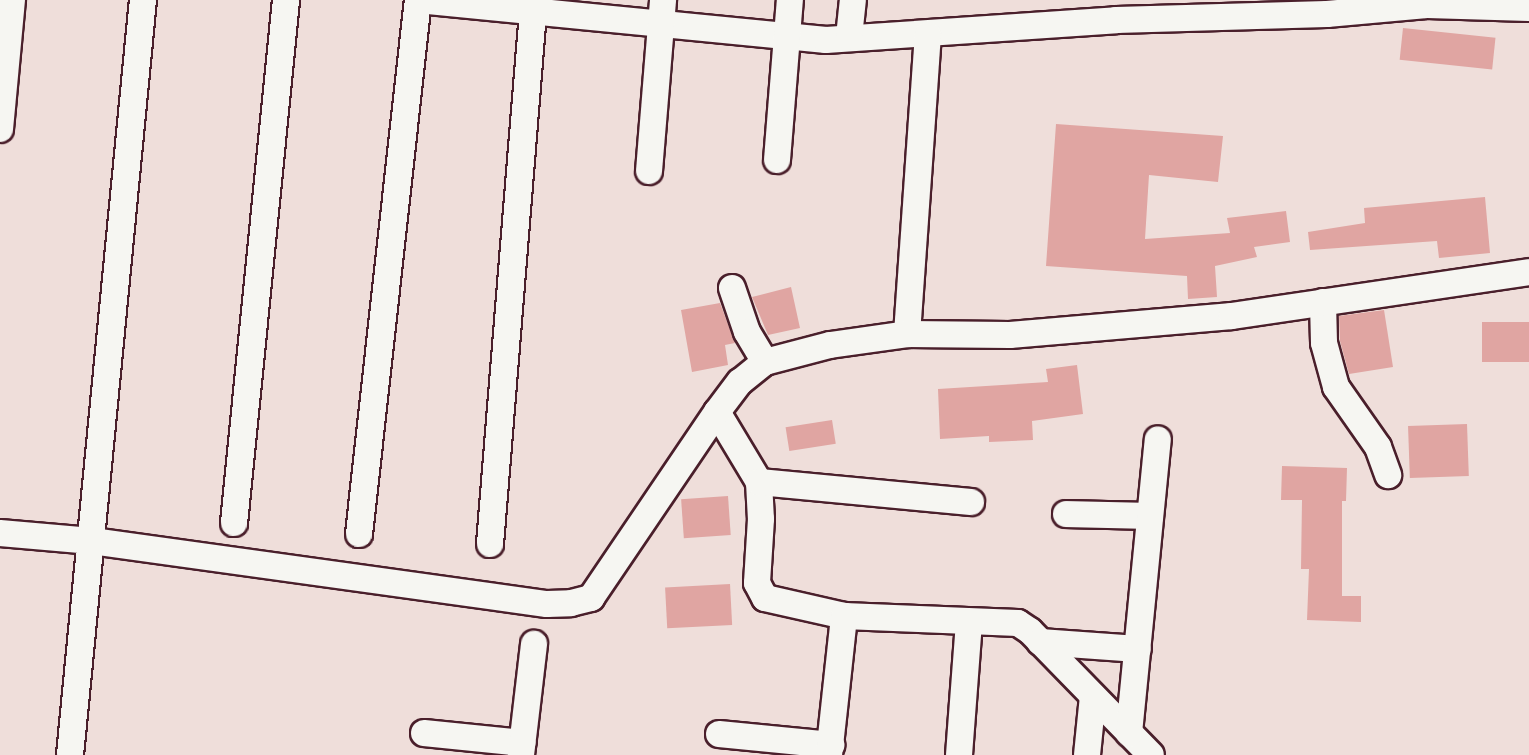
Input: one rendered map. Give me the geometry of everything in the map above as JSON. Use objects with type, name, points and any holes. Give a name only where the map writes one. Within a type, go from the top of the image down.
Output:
[{"type":"street","points":[[0,129],[12,0]]},
{"type":"street","points":[[70,755],[143,0]]},
{"type":"street","points":[[234,523],[286,0]]},
{"type":"street","points":[[359,534],[418,0],[662,11],[826,40],[928,35],[1119,10],[1427,5],[1529,8]]},
{"type":"street","points":[[777,160],[790,0]]},
{"type":"street","points":[[849,37],[853,0]]},
{"type":"street","points":[[490,544],[534,5]]},
{"type":"street","points":[[649,171],[662,11]]},
{"type":"street","points":[[907,334],[928,35]]},
{"type":"street","points":[[0,533],[92,541],[547,604],[571,603],[591,598],[717,412],[740,382],[765,362],[830,345],[907,334],[1026,334],[1232,316],[1529,272]]},
{"type":"street","points":[[732,288],[747,332],[765,362]]},
{"type":"street","points":[[1323,302],[1324,343],[1336,387],[1378,447],[1388,475]]},
{"type":"street","points":[[717,412],[759,482],[758,592],[775,602],[844,616],[1018,623],[1151,755]]},
{"type":"street","points":[[1129,733],[1158,439]]},
{"type":"street","points":[[759,482],[971,502]]},
{"type":"street","points":[[1066,514],[1150,516]]},
{"type":"street","points":[[719,734],[830,750],[844,616]]},
{"type":"street","points":[[959,755],[969,622]]},
{"type":"street","points":[[1040,642],[1138,649]]},
{"type":"street","points":[[424,733],[521,749],[534,644]]},
{"type":"street","points":[[1087,755],[1093,696]]},
{"type":"building","points":[[1403,28],[1495,38],[1492,70],[1400,60]]},
{"type":"building","points":[[1056,124],[1223,136],[1218,182],[1149,175],[1145,239],[1230,233],[1227,218],[1286,211],[1290,242],[1254,247],[1257,257],[1215,266],[1217,297],[1188,299],[1187,276],[1046,266]]},
{"type":"building","points":[[1485,197],[1490,253],[1439,258],[1437,241],[1310,250],[1308,232],[1365,223],[1364,208]]},
{"type":"building","points":[[791,287],[800,328],[768,335],[752,297]]},
{"type":"building","points":[[720,303],[735,343],[725,345],[728,365],[692,372],[681,310]]},
{"type":"building","points":[[1384,310],[1393,367],[1349,374],[1340,341],[1339,316]]},
{"type":"building","points":[[1482,322],[1529,322],[1529,362],[1482,362]]},
{"type":"building","points":[[1077,365],[1083,414],[1032,421],[1033,440],[989,442],[989,436],[940,439],[938,389],[1048,382],[1046,369]]},
{"type":"building","points":[[832,420],[836,444],[789,451],[786,427]]},
{"type":"building","points":[[1467,424],[1469,476],[1410,478],[1408,426]]},
{"type":"building","points":[[1282,466],[1347,468],[1346,501],[1342,501],[1342,596],[1361,596],[1361,622],[1307,620],[1309,569],[1301,569],[1302,500],[1281,500]]},
{"type":"building","points":[[728,496],[731,535],[684,538],[681,499]]},
{"type":"building","points":[[730,584],[732,625],[667,628],[665,587]]}]
